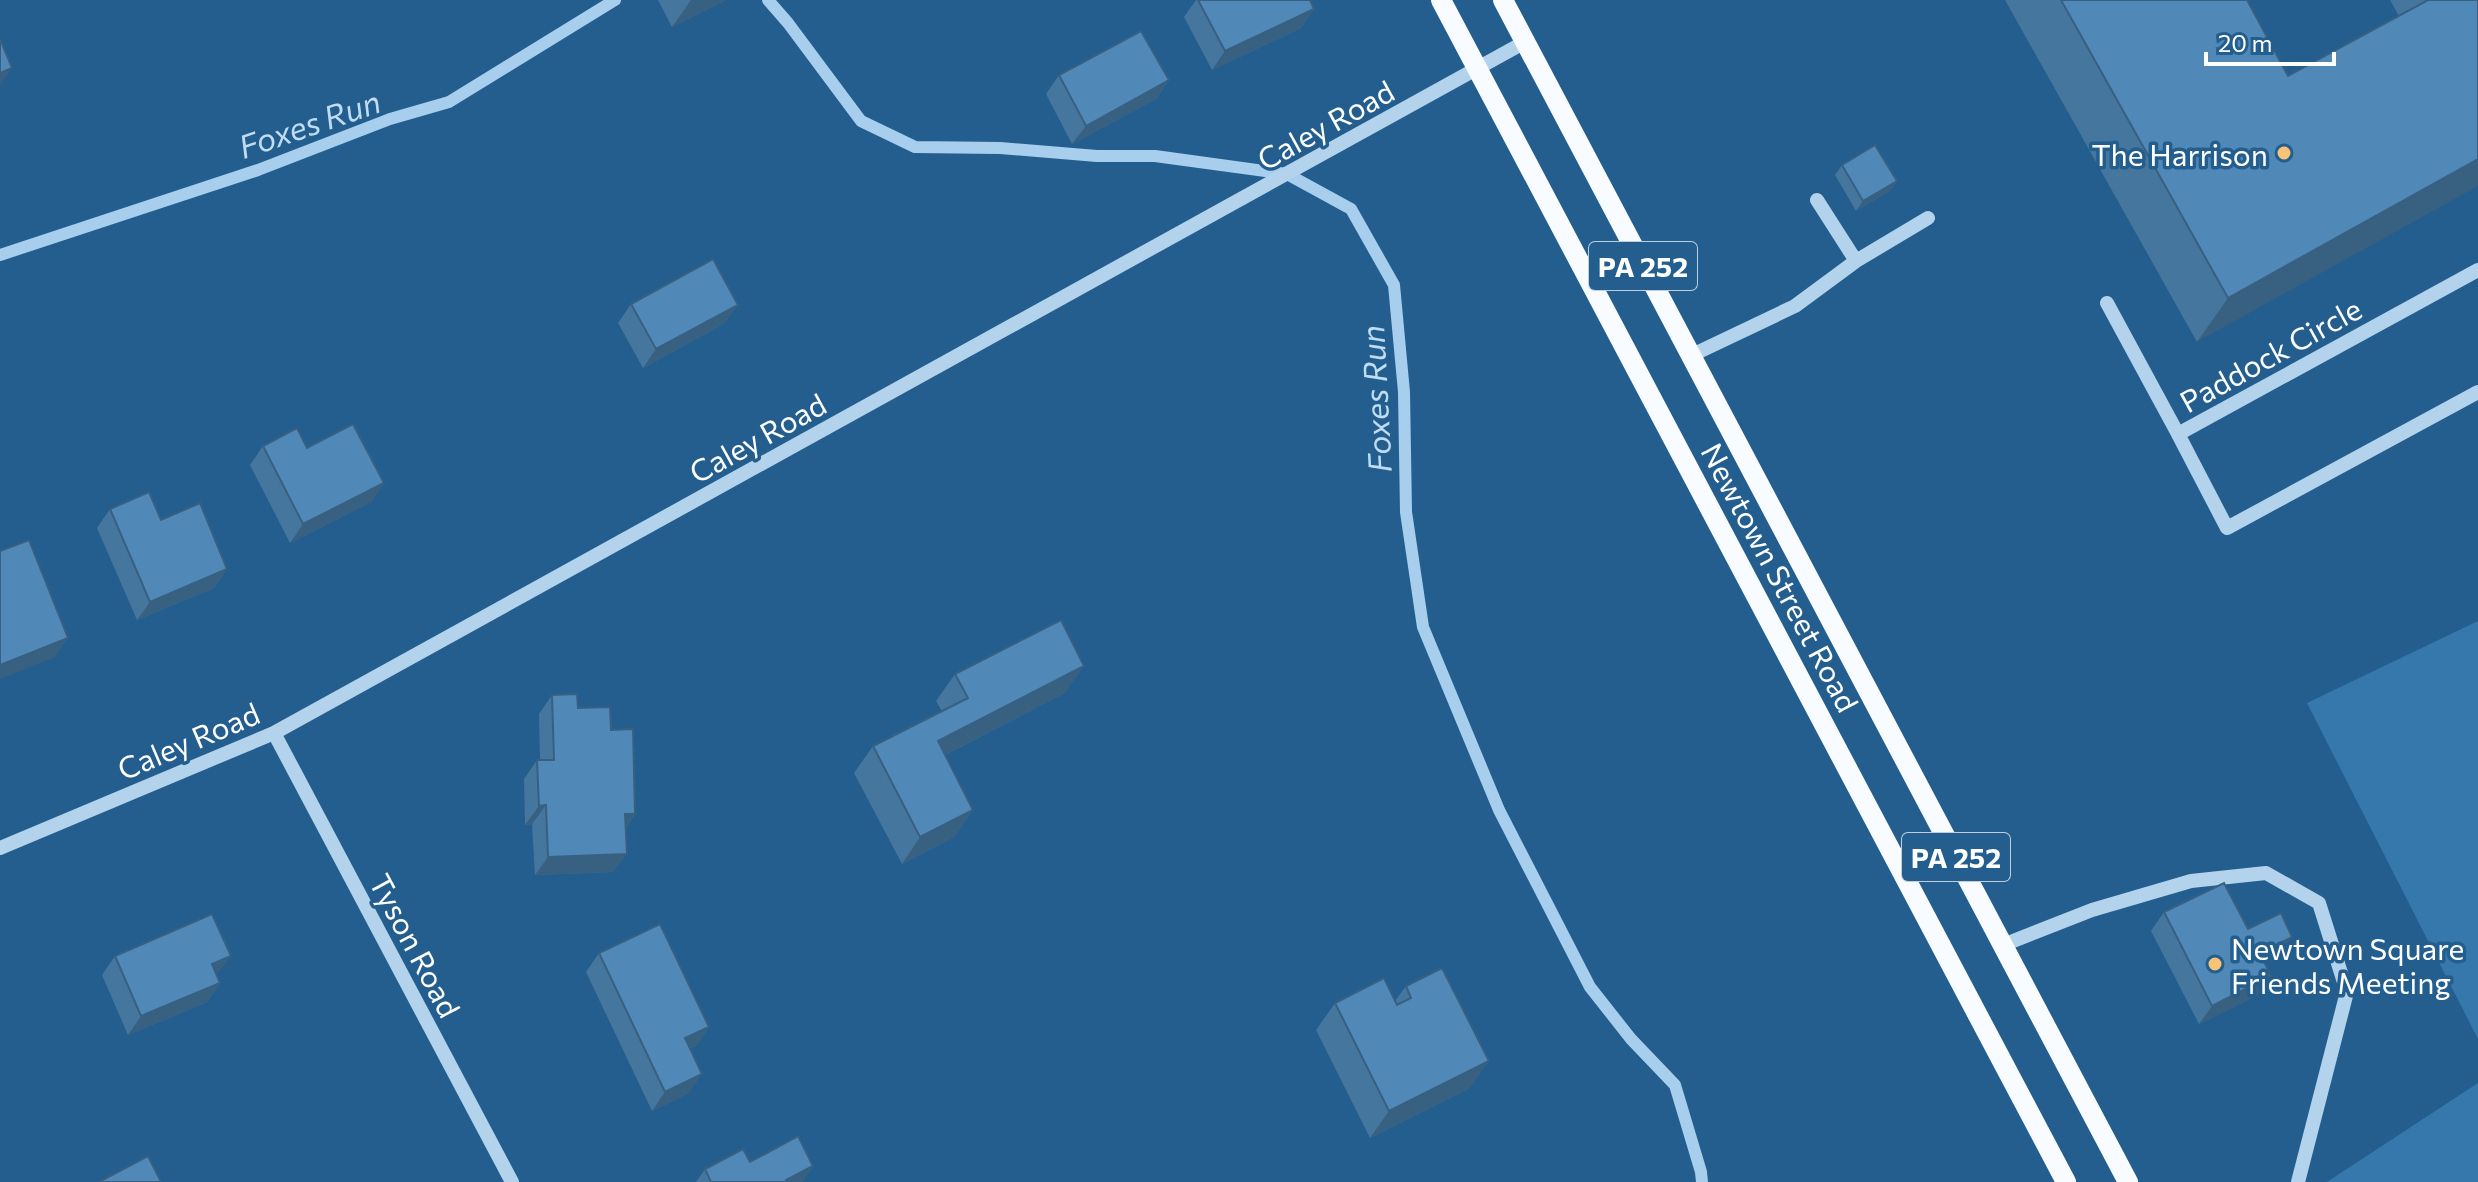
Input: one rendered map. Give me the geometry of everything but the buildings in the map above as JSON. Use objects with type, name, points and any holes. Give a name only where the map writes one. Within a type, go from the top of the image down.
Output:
[{"type":"main road","name":"Newtown Street Road","points":[[1441,0],[2066,1182]]},
{"type":"main road","name":"Newtown Street Road","points":[[1503,0],[2128,1182]]},
{"type":"street","name":"Caley Road","points":[[0,848],[274,733],[1525,42]]},
{"type":"street","points":[[1817,200],[1856,261]]},
{"type":"street","points":[[1690,356],[1795,306],[1856,261],[1928,218]]},
{"type":"street","name":"Paddock Circle","points":[[2478,270],[2178,434],[2227,528],[2478,392]]},
{"type":"street","points":[[2107,303],[2178,434]]},
{"type":"street","name":"Tyson Road","points":[[274,733],[512,1182]]},
{"type":"street","points":[[2003,945],[2092,910],[2191,881],[2266,873],[2319,903],[2347,992],[2298,1182]]},
{"type":"shaded area","points":[[2478,621],[2478,1039],[2307,703]]},
{"type":"shaded area","points":[[2478,1083],[2478,1182],[2327,1182]]},
{"type":"waterway","name":"Foxes Run","points":[[0,255],[258,170],[390,119],[449,102],[615,0]]},
{"type":"waterway","name":"Foxes Run","points":[[768,0],[861,121],[915,147],[1155,156],[1287,174],[1351,209],[1394,285],[1404,392],[1406,512],[1423,627],[1499,810],[1590,987],[1631,1039],[1675,1085],[1702,1182]]},
{"type":"place","name":"The Harrison","points":[[2284,153]]},
{"type":"place","name":"Newtown Square Friends Meeting","points":[[2215,964]]}]
